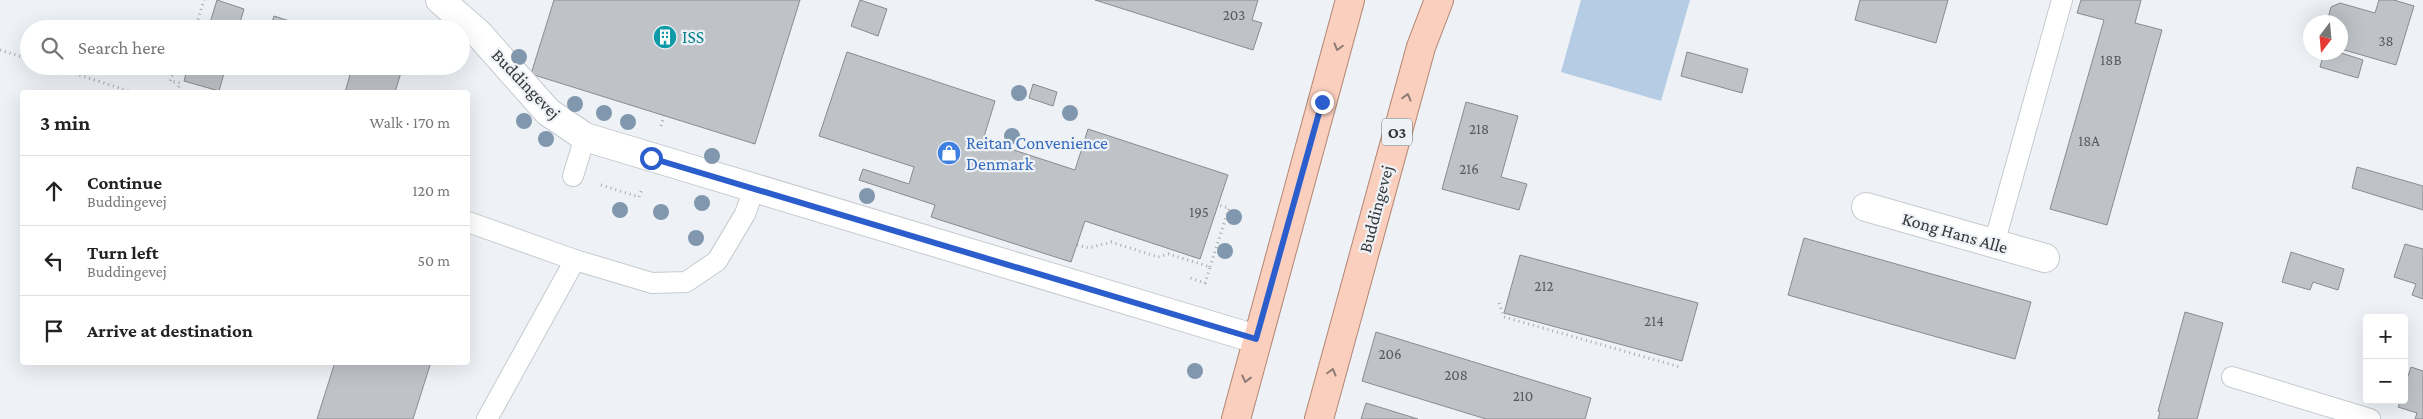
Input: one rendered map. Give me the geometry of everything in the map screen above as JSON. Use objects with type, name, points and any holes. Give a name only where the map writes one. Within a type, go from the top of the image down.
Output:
[{"type":"main road","points":[[1236,419],[1256,339],[1350,0]]},
{"type":"main road","name":"Buddingevej","points":[[1319,419],[1421,47],[1438,1]]},
{"type":"street","name":"Buddingevej","points":[[440,0],[463,20]]},
{"type":"street","name":"Buddingevej","points":[[470,26],[548,112],[585,137],[1256,339]]},
{"type":"street","name":"Kong Hans Alle","points":[[1866,207],[2045,258]]},
{"type":"lane","points":[[1994,244],[2062,0]]},
{"type":"lane","points":[[573,176],[585,137]]},
{"type":"lane","points":[[470,223],[575,260],[652,283],[686,282],[717,261],[745,214],[754,189]]},
{"type":"lane","points":[[487,419],[575,260]]},
{"type":"lane","points":[[2232,378],[2370,419]]},
{"type":"path","points":[[198,20],[204,0]]},
{"type":"path","points":[[0,50],[20,56]]},
{"type":"path","points":[[79,75],[126,90]]},
{"type":"path","points":[[174,75],[170,81],[180,83],[178,90]]},
{"type":"path","points":[[1190,278],[1205,283],[1229,208],[1218,205]]},
{"type":"path","points":[[1077,245],[1089,248],[1111,242],[1158,257],[1169,254],[1210,267]]},
{"type":"path","points":[[1498,303],[1504,317],[1680,366]]},
{"type":"shaded area","points":[[1581,0],[1690,0],[1661,101],[1561,72]]},
{"type":"building","points":[[217,0],[244,9],[241,20],[211,20]]},
{"type":"building","name":"ISS","points":[[554,0],[800,0],[755,144],[531,74]]},
{"type":"building","points":[[860,0],[887,9],[878,36],[851,26]]},
{"type":"building","points":[[1095,0],[1258,0],[1252,20],[1262,23],[1253,50]]},
{"type":"building","points":[[1860,0],[1948,0],[1936,43],[1855,20]]},
{"type":"building","points":[[2081,0],[2141,0],[2135,23],[2162,30],[2107,225],[2050,209],[2104,20],[2077,13]]},
{"type":"building","points":[[2379,0],[2394,0],[2414,6],[2396,65],[2348,51],[2348,15],[2329,15],[2331,7],[2340,3],[2375,13]]},
{"type":"building","points":[[274,16],[286,20],[273,20]]},
{"type":"building","name":"Reitan Convenience Denmark","points":[[847,52],[995,101],[983,140],[1075,170],[1088,129],[1228,175],[1200,259],[1085,221],[1071,262],[931,217],[935,205],[859,180],[863,169],[909,184],[914,167],[819,136]]},
{"type":"building","points":[[1687,52],[1748,69],[1742,93],[1681,76]]},
{"type":"building","points":[[2348,55],[2363,60],[2358,78],[2320,67],[2322,60],[2348,60]]},
{"type":"building","points":[[186,75],[223,75],[219,90],[184,81]]},
{"type":"building","points":[[350,75],[400,75],[396,90],[346,90]]},
{"type":"building","points":[[1033,84],[1057,92],[1053,106],[1029,98]]},
{"type":"building","points":[[1466,102],[1518,116],[1501,177],[1527,184],[1519,210],[1442,189]]},
{"type":"building","points":[[2357,167],[2423,186],[2423,210],[2352,188]]},
{"type":"building","points":[[1804,238],[2031,302],[2015,359],[1788,295]]},
{"type":"building","points":[[2405,244],[2423,249],[2423,299],[2412,295],[2416,284],[2394,277]]},
{"type":"building","points":[[2291,252],[2344,269],[2338,290],[2313,282],[2310,290],[2282,282]]},
{"type":"building","points":[[1520,255],[1698,303],[1682,361],[1504,313]]},
{"type":"building","points":[[2185,312],[2223,323],[2197,419],[2158,419],[2160,412],[2158,411]]},
{"type":"building","points":[[1376,332],[1591,398],[1585,419],[1486,419],[1362,381]]},
{"type":"building","points":[[334,365],[430,365],[413,419],[317,419]]},
{"type":"building","points":[[2411,367],[2423,371],[2423,419],[2415,419],[2417,413],[2398,407],[2399,404],[2408,404],[2408,376]]},
{"type":"building","points":[[1366,403],[1418,419],[1361,419]]},
{"type":"place","name":"ISS","points":[[665,37]]},
{"type":"place","name":"Reitan Convenience Denmark","points":[[949,153]]},
{"type":"route","points":[[651,158],[1256,339],[1322,102]]}]
